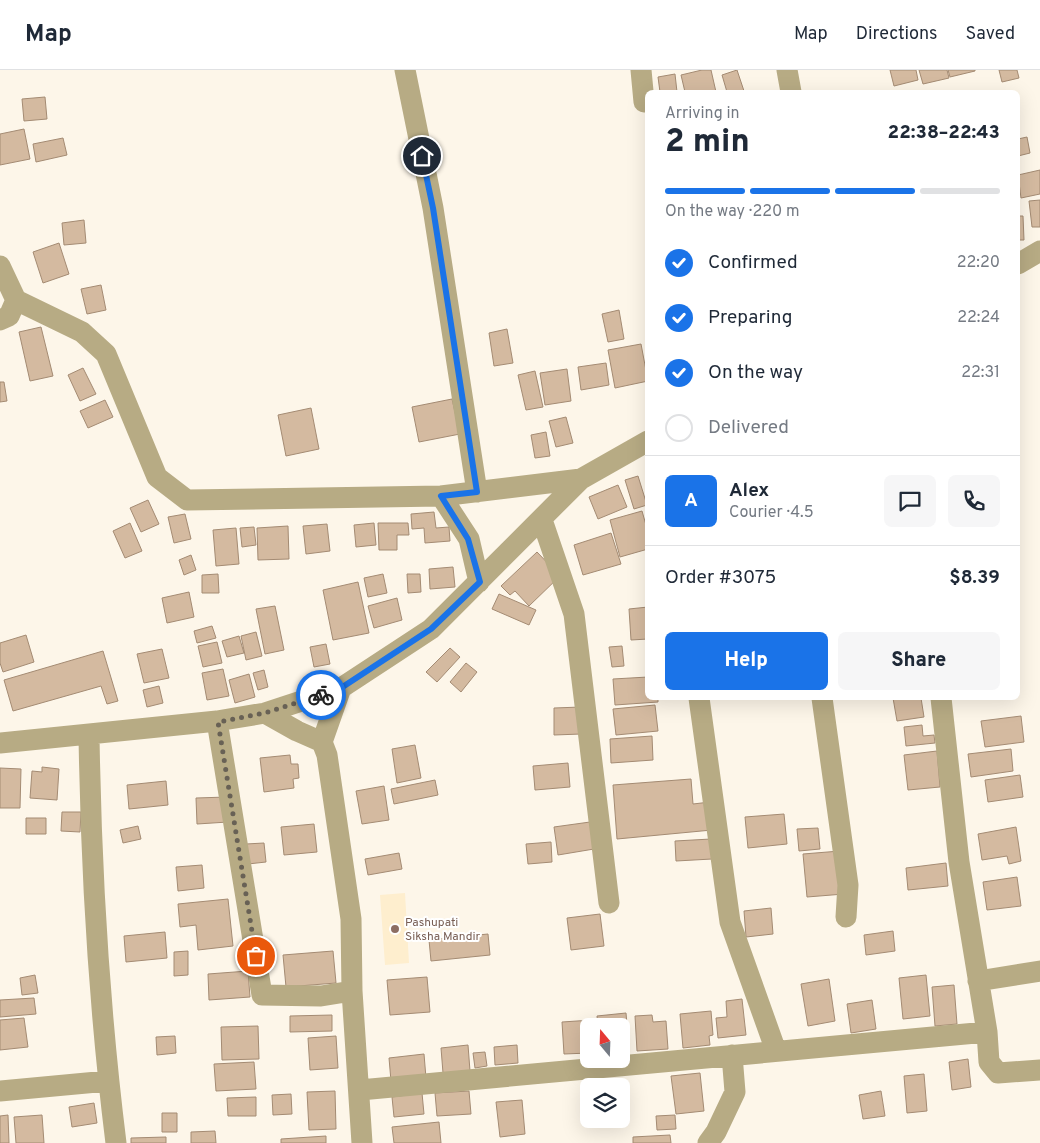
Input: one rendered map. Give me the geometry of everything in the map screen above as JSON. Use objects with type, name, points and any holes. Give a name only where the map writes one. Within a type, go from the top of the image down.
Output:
[{"type":"street","points":[[405,70],[433,208],[477,492]]},
{"type":"street","points":[[641,70],[644,102]]},
{"type":"street","points":[[787,70],[791,90]]},
{"type":"street","points":[[1020,263],[1040,251]]},
{"type":"street","points":[[0,266],[16,300],[82,332],[106,354],[157,477],[187,500],[441,496],[581,479]]},
{"type":"street","points":[[0,320],[9,316],[16,300]]},
{"type":"street","points":[[0,743],[218,722],[265,713],[341,688],[431,629],[581,479],[645,444]]},
{"type":"street","points":[[441,496],[468,539],[480,582]]},
{"type":"street","points":[[542,520],[574,614],[609,903]]},
{"type":"street","points":[[341,688],[322,742],[327,755],[351,920],[352,991],[362,1143]]},
{"type":"street","points":[[699,700],[730,922],[776,1051]]},
{"type":"street","points":[[822,700],[848,885],[846,917]]},
{"type":"street","points":[[941,700],[959,862],[987,1032],[989,1062],[998,1073],[1040,1070]]},
{"type":"street","points":[[265,713],[297,731],[322,742]]},
{"type":"street","points":[[218,722],[262,995],[321,996],[352,991]]},
{"type":"street","points":[[89,734],[91,840],[108,1081],[116,1143]]},
{"type":"street","points":[[978,981],[1040,971]]},
{"type":"street","points":[[360,1090],[987,1032]]},
{"type":"street","points":[[708,1143],[716,1132],[734,1092],[732,1055]]},
{"type":"street","points":[[0,1092],[108,1081]]},
{"type":"shaded area","name":"Pashupati Siksha Mandir","points":[[405,893],[409,963],[385,965],[380,895]]},
{"type":"building","points":[[711,70],[716,90],[685,90],[681,75]]},
{"type":"building","points":[[737,70],[744,90],[726,90],[722,75]]},
{"type":"building","points":[[890,70],[916,70],[918,80],[894,86]]},
{"type":"building","points":[[919,70],[947,70],[949,78],[923,84]]},
{"type":"building","points":[[948,70],[975,70],[975,71],[950,77]]},
{"type":"building","points":[[999,70],[1017,70],[1019,78],[1002,82]]},
{"type":"building","points":[[675,74],[677,90],[660,90],[658,77]]},
{"type":"building","points":[[45,97],[47,119],[24,121],[22,99]]},
{"type":"building","points":[[24,129],[30,159],[0,165],[0,134]]},
{"type":"building","points":[[1027,137],[1030,153],[1020,156],[1020,139]]},
{"type":"building","points":[[63,138],[67,155],[36,162],[33,144]]},
{"type":"building","points":[[1040,170],[1040,194],[1021,198],[1020,175]]},
{"type":"building","points":[[1040,200],[1040,227],[1032,227],[1029,201]]},
{"type":"building","points":[[1020,216],[1023,216],[1024,240],[1020,240]]},
{"type":"building","points":[[84,220],[86,243],[64,245],[62,223]]},
{"type":"building","points":[[59,243],[69,274],[43,283],[33,252]]},
{"type":"building","points":[[101,285],[106,310],[87,314],[81,289]]},
{"type":"building","points":[[619,310],[624,339],[608,342],[602,314]]},
{"type":"building","points":[[41,327],[53,376],[30,381],[19,332]]},
{"type":"building","points":[[507,329],[513,363],[494,366],[489,333]]},
{"type":"building","points":[[641,344],[645,365],[645,382],[615,388],[608,350]]},
{"type":"building","points":[[606,363],[609,385],[581,390],[578,367]]},
{"type":"building","points":[[83,368],[96,394],[80,401],[68,375]]},
{"type":"building","points":[[567,369],[571,401],[545,405],[540,373]]},
{"type":"building","points":[[535,371],[543,407],[526,410],[518,375]]},
{"type":"building","points":[[0,382],[4,382],[7,401],[0,402]]},
{"type":"building","points":[[452,399],[460,434],[419,442],[412,407]]},
{"type":"building","points":[[105,400],[113,417],[88,428],[80,411]]},
{"type":"building","points":[[311,408],[319,449],[286,456],[278,415]]},
{"type":"building","points":[[566,417],[573,443],[556,447],[549,421]]},
{"type":"building","points":[[546,432],[550,456],[535,458],[531,435]]},
{"type":"building","points":[[638,476],[645,499],[645,506],[634,509],[625,480]]},
{"type":"building","points":[[618,485],[627,507],[598,519],[589,497]]},
{"type":"building","points":[[148,500],[159,524],[141,532],[130,508]]},
{"type":"building","points":[[642,511],[645,522],[645,550],[620,557],[610,520]]},
{"type":"building","points":[[434,512],[436,528],[449,527],[450,541],[425,543],[424,528],[412,529],[411,514]]},
{"type":"building","points":[[185,514],[191,539],[174,543],[168,517]]},
{"type":"building","points":[[130,523],[142,551],[125,558],[113,531]]},
{"type":"building","points":[[374,523],[376,545],[356,547],[354,525]]},
{"type":"building","points":[[378,523],[408,523],[409,535],[397,535],[397,550],[379,550]]},
{"type":"building","points":[[327,524],[330,551],[306,554],[303,526]]},
{"type":"building","points":[[288,526],[289,559],[258,560],[257,528]]},
{"type":"building","points":[[254,527],[256,545],[242,547],[240,528]]},
{"type":"building","points":[[236,528],[239,564],[216,566],[213,530]]},
{"type":"building","points":[[611,533],[621,564],[583,575],[574,545]]},
{"type":"building","points":[[537,552],[560,576],[529,606],[515,591],[510,595],[501,586]]},
{"type":"building","points":[[191,555],[196,570],[184,575],[179,560]]},
{"type":"building","points":[[453,567],[455,587],[430,589],[429,569]]},
{"type":"building","points":[[218,574],[219,593],[202,593],[202,575]]},
{"type":"building","points":[[383,574],[387,593],[368,597],[364,578]]},
{"type":"building","points":[[407,574],[420,574],[421,592],[408,593]]},
{"type":"building","points":[[358,582],[369,633],[333,640],[323,590]]},
{"type":"building","points":[[189,592],[194,617],[167,623],[162,598]]},
{"type":"building","points":[[499,594],[536,610],[529,625],[492,609]]},
{"type":"building","points":[[397,598],[402,620],[374,628],[368,606]]},
{"type":"building","points":[[275,606],[284,650],[265,654],[256,609]]},
{"type":"building","points":[[645,607],[645,639],[631,640],[629,609]]},
{"type":"building","points":[[212,626],[216,638],[197,643],[194,631]]},
{"type":"building","points":[[256,632],[262,656],[246,660],[241,636]]},
{"type":"building","points":[[26,635],[34,662],[3,672],[0,663],[0,643]]},
{"type":"building","points":[[239,636],[244,653],[227,657],[222,641]]},
{"type":"building","points":[[217,642],[222,663],[203,667],[198,646]]},
{"type":"building","points":[[326,644],[330,664],[314,667],[310,647]]},
{"type":"building","points":[[622,646],[624,666],[612,667],[609,647]]},
{"type":"building","points":[[450,648],[460,657],[437,682],[426,672]]},
{"type":"building","points":[[162,649],[169,678],[144,683],[137,654]]},
{"type":"building","points":[[103,651],[118,701],[107,704],[101,686],[13,711],[4,680]]},
{"type":"building","points":[[466,663],[477,672],[461,692],[450,682]]},
{"type":"building","points":[[223,669],[229,696],[207,700],[202,673]]},
{"type":"building","points":[[264,670],[268,687],[258,690],[253,673]]},
{"type":"building","points":[[249,674],[255,697],[235,703],[229,680]]},
{"type":"building","points":[[645,677],[645,700],[658,700],[658,702],[615,705],[613,679]]},
{"type":"building","points":[[159,686],[163,703],[147,707],[143,690]]},
{"type":"building","points":[[893,700],[921,700],[924,717],[897,721]]},
{"type":"building","points":[[655,705],[658,731],[616,735],[613,709]]},
{"type":"building","points":[[581,707],[581,734],[554,735],[554,708]]},
{"type":"building","points":[[1021,716],[1024,742],[985,747],[981,721]]},
{"type":"building","points":[[922,725],[923,736],[934,735],[935,743],[906,746],[904,727]]},
{"type":"building","points":[[652,736],[653,760],[611,763],[610,739]]},
{"type":"building","points":[[415,745],[421,778],[397,783],[392,749]]},
{"type":"building","points":[[1011,749],[1013,771],[971,777],[968,754]]},
{"type":"building","points":[[937,751],[940,787],[908,790],[904,755]]},
{"type":"building","points":[[290,755],[291,764],[298,764],[299,778],[293,779],[294,788],[264,792],[260,758]]},
{"type":"building","points":[[568,763],[570,787],[535,790],[533,766]]},
{"type":"building","points":[[42,767],[59,769],[57,800],[30,798],[32,771],[42,772]]},
{"type":"building","points":[[0,768],[21,769],[20,808],[0,808]]},
{"type":"building","points":[[1020,775],[1023,797],[988,802],[985,780]]},
{"type":"building","points":[[691,779],[693,804],[710,802],[712,830],[617,839],[613,785]]},
{"type":"building","points":[[435,780],[438,795],[394,804],[391,789]]},
{"type":"building","points":[[166,781],[168,805],[129,809],[127,785]]},
{"type":"building","points":[[384,786],[389,820],[362,824],[356,791]]},
{"type":"building","points":[[227,797],[228,822],[197,824],[196,798]]},
{"type":"building","points":[[62,812],[81,812],[80,832],[61,831]]},
{"type":"building","points":[[784,814],[787,844],[748,848],[745,817]]},
{"type":"building","points":[[26,818],[46,818],[46,834],[26,834]]},
{"type":"building","points":[[590,822],[594,849],[558,855],[554,827]]},
{"type":"building","points":[[314,824],[317,852],[284,855],[281,827]]},
{"type":"building","points":[[138,826],[141,839],[123,843],[120,830]]},
{"type":"building","points":[[1016,827],[1021,861],[1009,864],[1007,856],[982,860],[978,834]]},
{"type":"building","points":[[818,828],[820,849],[799,851],[797,829]]},
{"type":"building","points":[[711,839],[712,859],[676,861],[675,841]]},
{"type":"building","points":[[551,842],[552,862],[528,864],[526,844]]},
{"type":"building","points":[[264,843],[266,862],[248,864],[246,844]]},
{"type":"building","points":[[840,851],[844,894],[807,897],[803,854]]},
{"type":"building","points":[[399,853],[402,869],[368,875],[365,859]]},
{"type":"building","points":[[946,863],[948,886],[908,890],[906,868]]},
{"type":"building","points":[[202,865],[204,888],[178,891],[176,867]]},
{"type":"building","points":[[1017,877],[1021,906],[987,910],[983,882]]},
{"type":"building","points":[[228,899],[233,946],[198,950],[196,925],[180,927],[178,904]]},
{"type":"building","points":[[771,908],[773,934],[746,937],[744,911]]},
{"type":"building","points":[[600,914],[604,946],[571,950],[567,918]]},
{"type":"building","points":[[893,931],[895,951],[866,955],[864,935]]},
{"type":"building","points":[[165,932],[167,958],[126,962],[124,936]]},
{"type":"building","points":[[488,934],[490,955],[431,961],[429,940]]},
{"type":"building","points":[[188,951],[188,975],[174,976],[174,952]]},
{"type":"building","points":[[333,951],[336,983],[286,987],[283,955]]},
{"type":"building","points":[[248,971],[250,997],[209,1000],[208,974]]},
{"type":"building","points":[[35,975],[38,993],[22,995],[20,978]]},
{"type":"building","points":[[926,975],[930,1016],[903,1019],[899,978]]},
{"type":"building","points":[[427,977],[430,1012],[390,1015],[387,980]]},
{"type":"building","points":[[829,979],[835,1021],[808,1026],[801,984]]},
{"type":"building","points":[[954,985],[957,1024],[935,1026],[932,987]]},
{"type":"building","points":[[34,998],[36,1014],[0,1017],[0,1000]]},
{"type":"building","points":[[742,999],[746,1035],[718,1038],[716,1018],[727,1017],[726,1001]]},
{"type":"building","points":[[872,1000],[876,1029],[851,1033],[847,1004]]},
{"type":"building","points":[[711,1011],[713,1035],[709,1036],[710,1045],[683,1048],[680,1014]]},
{"type":"building","points":[[626,1013],[626,1018],[597,1018],[597,1016]]},
{"type":"building","points":[[332,1015],[332,1031],[290,1032],[290,1016]]},
{"type":"building","points":[[652,1015],[653,1022],[666,1021],[668,1049],[637,1051],[635,1016]]},
{"type":"building","points":[[24,1018],[28,1047],[0,1050],[0,1020]]},
{"type":"building","points":[[580,1021],[580,1053],[564,1054],[562,1022]]},
{"type":"building","points":[[258,1026],[259,1059],[222,1060],[221,1027]]},
{"type":"building","points":[[175,1036],[176,1053],[157,1055],[156,1037]]},
{"type":"building","points":[[336,1036],[338,1068],[310,1070],[308,1038]]},
{"type":"building","points":[[468,1045],[470,1071],[443,1073],[441,1048]]},
{"type":"building","points":[[517,1045],[518,1063],[495,1065],[494,1047]]},
{"type":"building","points":[[485,1052],[487,1066],[475,1068],[473,1053]]},
{"type":"building","points":[[424,1054],[426,1078],[391,1081],[389,1058]]},
{"type":"building","points":[[968,1059],[971,1087],[952,1090],[949,1062]]},
{"type":"building","points":[[254,1062],[256,1089],[216,1091],[214,1064]]},
{"type":"building","points":[[700,1073],[704,1111],[676,1114],[671,1076]]},
{"type":"building","points":[[924,1074],[927,1111],[907,1113],[904,1076]]},
{"type":"building","points":[[335,1091],[336,1129],[309,1130],[307,1092]]},
{"type":"building","points":[[469,1091],[471,1114],[437,1116],[435,1093]]},
{"type":"building","points":[[881,1091],[885,1116],[863,1119],[859,1095]]},
{"type":"building","points":[[422,1093],[424,1114],[394,1117],[392,1097]]},
{"type":"building","points":[[291,1094],[292,1114],[273,1115],[272,1095]]},
{"type":"building","points":[[256,1097],[256,1116],[228,1116],[227,1098]]},
{"type":"building","points":[[522,1100],[525,1134],[500,1137],[496,1102]]},
{"type":"building","points":[[94,1103],[97,1123],[72,1127],[69,1107]]},
{"type":"building","points":[[162,1113],[177,1113],[177,1132],[162,1132]]},
{"type":"building","points":[[8,1115],[9,1143],[0,1143],[0,1116]]},
{"type":"building","points":[[42,1115],[44,1143],[16,1143],[14,1117]]},
{"type":"building","points":[[675,1115],[676,1129],[657,1130],[656,1116]]},
{"type":"building","points":[[439,1122],[441,1143],[394,1143],[392,1127]]},
{"type":"building","points":[[215,1131],[216,1143],[191,1143],[191,1132]]},
{"type":"building","points":[[670,1135],[671,1143],[633,1143],[633,1137]]},
{"type":"building","points":[[326,1136],[326,1143],[281,1143],[281,1139]]},
{"type":"building","points":[[166,1137],[166,1143],[131,1143],[131,1138]]},
{"type":"way so far","points":[[256,956],[218,722],[265,713],[321,695]]},
{"type":"place","name":"Pashupati Siksha Mandir","points":[[395,929]]},
{"type":"route","points":[[321,695],[341,688],[431,629],[480,582],[468,539],[441,496],[477,492],[433,208],[422,156]]}]
